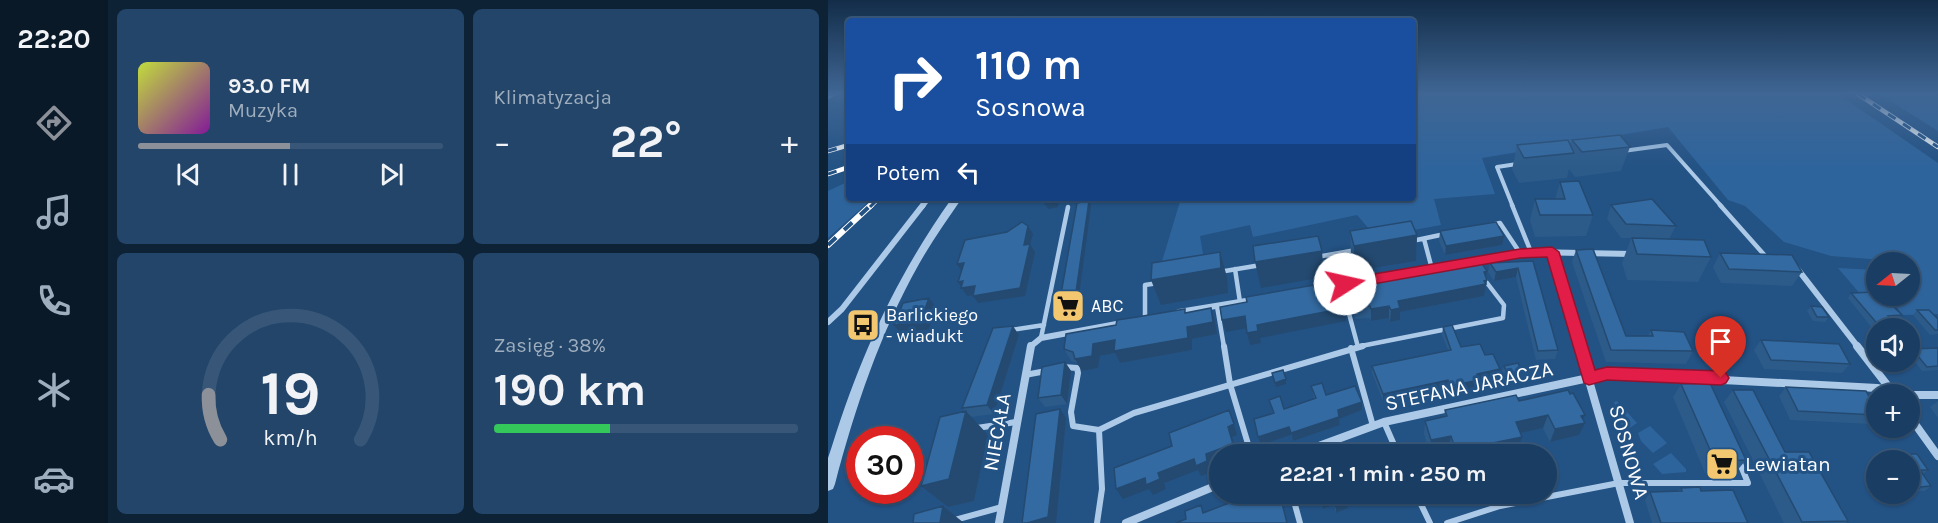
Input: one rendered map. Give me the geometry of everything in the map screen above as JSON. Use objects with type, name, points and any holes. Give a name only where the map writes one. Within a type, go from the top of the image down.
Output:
[{"type":"street","points":[[828,322],[842,309],[927,201]]},
{"type":"street","points":[[828,484],[845,419],[876,335],[924,245],[955,201]]},
{"type":"street","points":[[1422,270],[1531,252],[1636,254]]},
{"type":"street","name":"SOSNOWA","points":[[1552,252],[1630,523]]},
{"type":"street","points":[[1789,257],[1886,384]]},
{"type":"street","points":[[1757,258],[1778,258]]},
{"type":"street","points":[[1296,292],[1389,276]]},
{"type":"street","points":[[1176,313],[1263,298]]},
{"type":"street","points":[[1135,321],[1155,317]]},
{"type":"street","points":[[1041,338],[1126,322]]},
{"type":"street","name":"NIECAŁA","points":[[999,523],[1030,346],[1041,338]]},
{"type":"street","name":"STEFANA JARACZA","points":[[1324,444],[1384,422],[1607,374],[1701,377],[1866,387]]},
{"type":"street","points":[[1920,395],[1938,395]]},
{"type":"street","points":[[1920,431],[1938,456]]},
{"type":"street","points":[[1126,523],[1141,520],[1209,489]]},
{"type":"lane","points":[[1621,151],[1667,145],[1767,258]]},
{"type":"lane","points":[[1519,164],[1497,167],[1531,252]]},
{"type":"lane","points":[[1041,338],[1068,207]]},
{"type":"lane","points":[[1489,225],[1500,223],[1520,253]]},
{"type":"lane","points":[[1402,242],[1456,232]]},
{"type":"lane","points":[[1424,239],[1432,269]]},
{"type":"lane","points":[[1314,257],[1358,250]]},
{"type":"lane","points":[[1336,254],[1359,347]]},
{"type":"lane","points":[[1024,375],[1072,366],[1077,368],[1071,412],[1072,426],[1099,430],[1134,414],[1351,348],[1503,318],[1504,305],[1482,276],[1475,260]]},
{"type":"lane","points":[[1212,273],[1269,264]]},
{"type":"lane","points":[[1235,269],[1240,302]]},
{"type":"lane","points":[[1145,319],[1144,285],[1167,281]]},
{"type":"lane","points":[[1217,306],[1230,384],[1248,444]]},
{"type":"lane","points":[[1006,330],[1044,325]]},
{"type":"lane","points":[[1351,348],[1373,426]]},
{"type":"lane","points":[[1701,377],[1706,387]]},
{"type":"lane","points":[[971,429],[1016,422]]},
{"type":"lane","points":[[1384,422],[1394,444]]},
{"type":"lane","points":[[1097,523],[1102,489],[1099,430]]},
{"type":"lane","points":[[1447,523],[1500,506],[1618,483],[1748,483],[1734,451]]},
{"type":"lane","points":[[1295,504],[1300,523]]},
{"type":"lane","points":[[1421,504],[1430,523]]},
{"type":"lane","points":[[944,523],[1002,507]]},
{"type":"lane","points":[[937,523],[940,511]]},
{"type":"shaded area","points":[[1416,118],[1873,118],[1938,163],[1938,314],[1903,315],[1895,306],[1920,306],[1920,252],[1866,252],[1866,259],[1831,256],[1784,242],[1745,206],[1728,200],[1668,127],[1482,158],[1495,194],[1434,199],[1441,225],[1376,237],[1357,215],[1253,237],[1250,225],[1200,236],[1204,260],[1160,268],[1180,201],[1416,201]]},
{"type":"shaded area","points":[[1918,118],[1938,118],[1938,131]]},
{"type":"shaded area","points":[[846,182],[846,201],[870,201],[828,238],[828,191]]},
{"type":"shaded area","points":[[1838,268],[1866,269],[1866,301]]},
{"type":"shaded area","points":[[1617,401],[1637,423],[1624,432],[1614,402]]},
{"type":"shaded area","points":[[1650,426],[1667,443],[1653,453],[1641,441],[1638,433]]},
{"type":"shaded area","points":[[1671,453],[1686,469],[1686,472],[1662,474],[1653,464]]},
{"type":"building","points":[[1620,135],[1630,147],[1582,152],[1572,140]]},
{"type":"building","points":[[1568,140],[1574,153],[1524,158],[1517,145]]},
{"type":"building","points":[[1579,181],[1593,215],[1540,215],[1535,199],[1565,199],[1560,182]]},
{"type":"building","points":[[1652,199],[1676,226],[1626,224],[1611,205]]},
{"type":"building","points":[[1046,201],[1056,201],[1056,203],[1045,204]]},
{"type":"building","points":[[1089,201],[1076,292],[1072,292],[1071,308],[1058,311],[1077,203]]},
{"type":"building","points":[[1411,221],[1417,235],[1354,246],[1350,231]]},
{"type":"building","points":[[1022,222],[1028,226],[1024,245],[1030,244],[1020,288],[973,296],[975,286],[961,288],[963,281],[958,282],[964,263],[957,264],[965,240],[1007,232]]},
{"type":"building","points":[[1496,222],[1504,236],[1446,246],[1440,231]]},
{"type":"building","points":[[1318,236],[1322,251],[1255,262],[1253,246]]},
{"type":"building","points":[[1632,238],[1704,240],[1711,257],[1637,254]]},
{"type":"building","points":[[1593,249],[1626,336],[1653,336],[1651,330],[1684,332],[1693,351],[1611,350],[1576,250]]},
{"type":"building","points":[[1220,252],[1221,268],[1151,280],[1152,263]]},
{"type":"building","points":[[1720,253],[1792,255],[1802,272],[1729,269]]},
{"type":"building","points":[[1455,261],[1457,266],[1481,262],[1487,271],[1484,272],[1486,284],[1398,301],[1400,308],[1391,310],[1389,306],[1371,309],[1370,306],[1355,307],[1349,286],[1376,281],[1374,276]]},
{"type":"building","points":[[1533,261],[1558,350],[1538,351],[1518,268],[1496,272],[1490,263]]},
{"type":"building","points":[[1314,285],[1315,290],[1339,287],[1345,308],[1257,325],[1258,331],[1247,333],[1245,316],[1222,320],[1220,307],[1247,302],[1246,297]]},
{"type":"building","points":[[1866,292],[1866,306],[1893,306],[1902,315],[1872,318],[1851,293]]},
{"type":"building","points":[[929,298],[921,320],[894,325],[903,303]]},
{"type":"building","points":[[1811,306],[1822,307],[1829,317],[1817,317]]},
{"type":"building","points":[[1211,308],[1213,322],[1187,327],[1188,338],[1114,351],[1115,340],[1093,344],[1092,356],[1075,359],[1073,352],[1064,349],[1066,334],[1116,325],[1117,320],[1185,309],[1185,313]]},
{"type":"building","points":[[1917,310],[1929,310],[1938,319],[1938,330],[1935,330]]},
{"type":"building","points":[[1452,325],[1461,347],[1480,344],[1485,355],[1493,354],[1500,369],[1477,374],[1479,380],[1450,386],[1448,380],[1383,394],[1372,366],[1451,350],[1443,327]]},
{"type":"building","points":[[1013,326],[987,405],[962,408],[993,328]]},
{"type":"building","points":[[1703,336],[1725,337],[1734,357],[1712,356]]},
{"type":"building","points":[[1761,340],[1839,344],[1850,364],[1771,360]]},
{"type":"building","points":[[1938,348],[1938,366],[1927,367],[1920,359],[1920,349]]},
{"type":"building","points":[[1065,362],[1061,395],[1038,398],[1042,367]]},
{"type":"building","points":[[1518,363],[1522,372],[1508,375],[1504,366]]},
{"type":"building","points":[[1283,370],[1286,379],[1275,383],[1272,373]]},
{"type":"building","points":[[1322,383],[1326,395],[1355,386],[1362,402],[1338,410],[1339,417],[1291,433],[1289,427],[1258,437],[1254,419],[1274,413],[1269,400],[1280,396],[1284,409],[1316,398],[1311,386]]},
{"type":"building","points":[[1710,383],[1746,460],[1715,461],[1681,384]]},
{"type":"building","points":[[1786,387],[1866,391],[1866,414],[1798,411]]},
{"type":"building","points":[[1568,390],[1570,394],[1573,393],[1585,415],[1581,416],[1585,423],[1555,429],[1548,415],[1516,422],[1522,437],[1488,444],[1454,444],[1451,436],[1431,440],[1425,421],[1447,416],[1445,410],[1516,395],[1519,401]]},
{"type":"building","points":[[1733,390],[1753,390],[1785,452],[1809,452],[1848,521],[1802,522]]},
{"type":"building","points":[[1060,409],[1048,517],[1022,523],[1036,414]]},
{"type":"building","points":[[1229,410],[1234,424],[1228,427],[1233,444],[1209,444],[1209,453],[1206,454],[1207,461],[1196,466],[1194,459],[1158,473],[1160,479],[1146,485],[1145,478],[1116,489],[1114,468],[1172,446],[1169,433]]},
{"type":"building","points":[[966,411],[949,479],[924,485],[924,475],[940,417]]},
{"type":"building","points":[[1920,458],[1928,470],[1920,470]]},
{"type":"building","points":[[1920,470],[1931,486],[1920,487]]},
{"type":"building","points":[[1700,487],[1701,491],[1733,490],[1748,523],[1661,523],[1650,492],[1682,491],[1681,488]]},
{"type":"building","points":[[1227,504],[1282,504],[1287,523],[1176,523],[1186,519],[1185,511],[1201,505],[1203,513]]},
{"type":"building","points":[[943,506],[940,523],[913,523],[914,514]]},
{"type":"railway","points":[[1895,118],[1938,147]]},
{"type":"railway","points":[[828,151],[846,146]]},
{"type":"railway","points":[[828,174],[846,168]]},
{"type":"railway","points":[[870,207],[876,201]]},
{"type":"railway","points":[[828,245],[871,205]]},
{"type":"place","name":"ABC","points":[[1068,306]]},
{"type":"place","name":"Barlickiego - wiadukt","points":[[863,325]]},
{"type":"place","name":"Lewiatan","points":[[1722,464]]},
{"type":"route","points":[[1345,284],[1520,253],[1552,252],[1589,378],[1607,374],[1721,378]]}]
